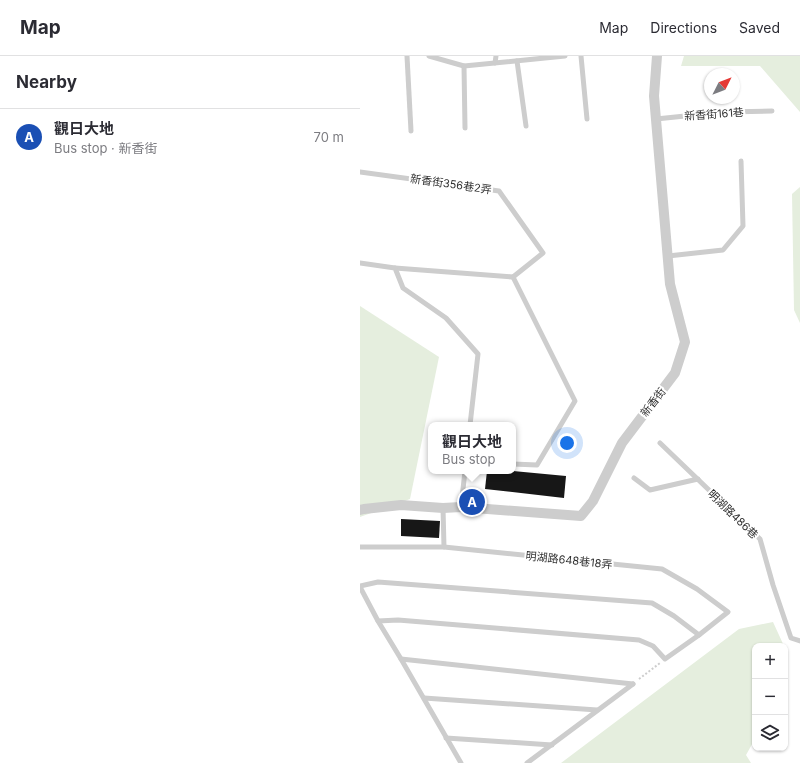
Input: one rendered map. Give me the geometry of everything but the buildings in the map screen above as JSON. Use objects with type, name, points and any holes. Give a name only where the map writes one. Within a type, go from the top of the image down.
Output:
[{"type":"street","name":"新香街","points":[[360,510],[401,505],[443,508],[461,507],[581,516],[593,501],[622,443],[675,373],[685,342],[670,284],[654,96],[657,56]]},
{"type":"lane","points":[[407,56],[411,131]]},
{"type":"lane","points":[[433,56],[464,66],[564,56]]},
{"type":"lane","points":[[495,62],[496,56]]},
{"type":"lane","points":[[581,56],[587,119]]},
{"type":"lane","points":[[517,60],[526,126]]},
{"type":"lane","points":[[464,66],[465,128]]},
{"type":"lane","name":"新香街161巷","points":[[656,119],[724,112],[772,111]]},
{"type":"lane","points":[[668,256],[723,250],[743,226],[741,161]]},
{"type":"lane","name":"新香街356巷2弄","points":[[360,172],[499,191],[543,253],[513,277]]},
{"type":"lane","points":[[360,264],[513,277],[575,401],[537,465],[516,464]]},
{"type":"lane","points":[[395,268],[403,288],[446,318],[478,354],[470,422]]},
{"type":"lane","name":"明湖路486巷","points":[[660,443],[760,538],[773,585],[792,638],[800,641]]},
{"type":"lane","points":[[461,507],[465,474]]},
{"type":"lane","points":[[634,478],[650,490],[698,479]]},
{"type":"lane","points":[[443,508],[444,547]]},
{"type":"lane","name":"明湖路648巷18弄","points":[[360,547],[444,547],[662,569],[697,589],[728,612],[699,636],[666,659]]},
{"type":"lane","points":[[461,763],[378,621],[360,586],[378,582],[652,603],[674,616],[699,636]]},
{"type":"lane","points":[[378,621],[398,620],[639,640],[653,646],[666,659]]},
{"type":"lane","points":[[401,659],[632,684]]},
{"type":"lane","points":[[527,763],[632,684]]},
{"type":"lane","points":[[424,698],[596,710]]},
{"type":"lane","points":[[446,738],[552,745]]},
{"type":"path","points":[[632,684],[666,659]]},
{"type":"green space","points":[[684,56],[800,56],[800,112],[760,66],[681,66]]},
{"type":"green space","points":[[800,187],[800,323],[794,310],[792,194]]},
{"type":"green space","points":[[360,306],[439,357],[410,499],[360,517]]},
{"type":"green space","points":[[773,622],[783,643],[752,643],[752,744],[746,755],[751,763],[561,763],[739,629]]},
{"type":"place","name":"觀日大地","points":[[472,502]]}]
